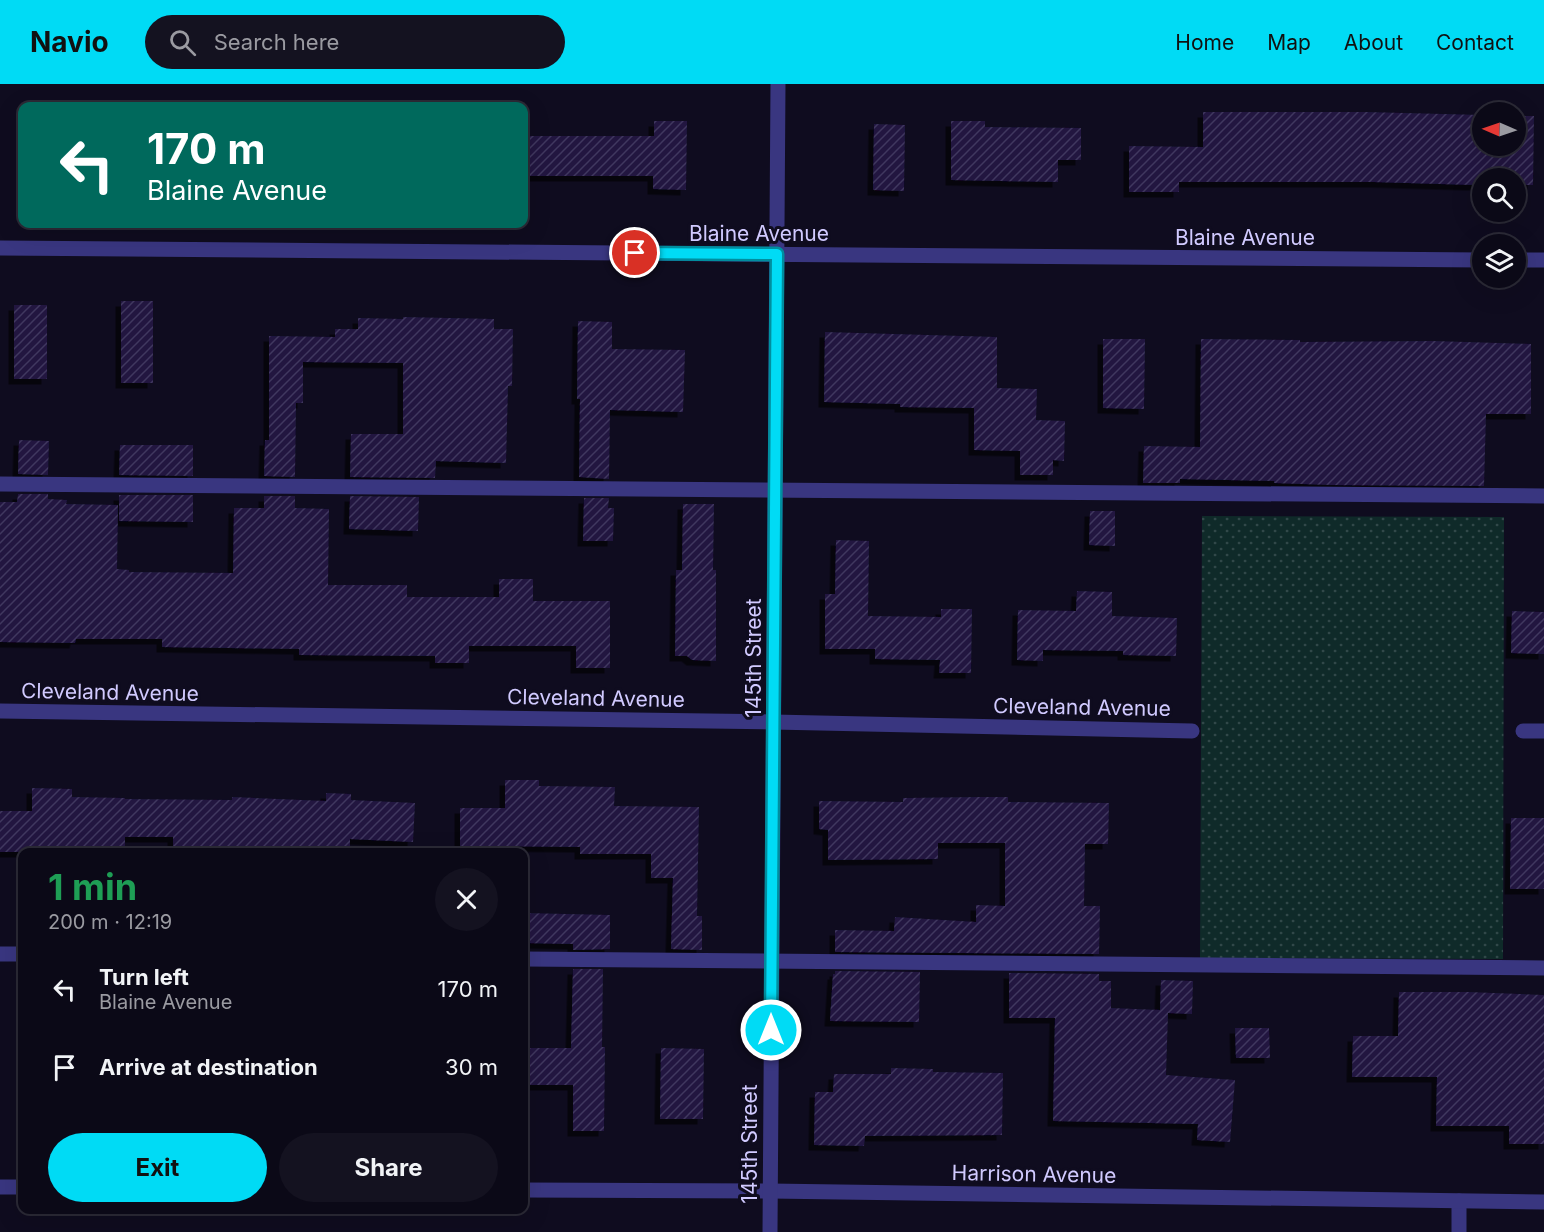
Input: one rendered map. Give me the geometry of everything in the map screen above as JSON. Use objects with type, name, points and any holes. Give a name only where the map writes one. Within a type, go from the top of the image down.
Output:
[{"type":"street","name":"145th Street","points":[[770,1232],[778,84]]},
{"type":"street","name":"Blaine Avenue","points":[[0,248],[1472,260]]},
{"type":"street","points":[[1526,260],[1544,260]]},
{"type":"street","points":[[0,484],[1544,496]]},
{"type":"street","name":"Cleveland Avenue","points":[[0,711],[773,722],[1192,731]]},
{"type":"street","points":[[1523,731],[1544,731]]},
{"type":"street","points":[[0,954],[18,954]]},
{"type":"street","points":[[528,959],[1544,968]]},
{"type":"street","points":[[0,1187],[18,1187]]},
{"type":"street","name":"Harrison Avenue","points":[[528,1190],[770,1191],[1544,1202]]},
{"type":"street","points":[[1459,1201],[1459,1232]]},
{"type":"green space","points":[[1202,516],[1504,517],[1503,959],[1200,958]]},
{"type":"building","points":[[1203,112],[1472,115],[1472,156],[1526,156],[1526,116],[1534,116],[1533,185],[1526,185],[1526,168],[1472,168],[1472,185],[1374,182],[1179,182],[1179,192],[1129,192],[1129,146],[1203,147]]},
{"type":"building","points":[[654,121],[687,121],[686,190],[653,189],[653,176],[528,176],[528,136],[654,136]]},
{"type":"building","points":[[951,121],[985,121],[985,127],[1081,128],[1081,160],[1058,160],[1058,182],[951,180]]},
{"type":"building","points":[[874,124],[905,125],[904,191],[873,190]]},
{"type":"building","points":[[121,301],[153,301],[153,383],[121,383]]},
{"type":"building","points":[[14,305],[47,305],[47,379],[14,379]]},
{"type":"building","points":[[403,317],[494,319],[494,329],[513,329],[512,386],[508,386],[506,463],[436,461],[435,478],[350,477],[351,434],[403,434],[403,363],[303,362],[303,403],[296,403],[295,477],[264,476],[265,440],[269,440],[269,336],[335,337],[335,329],[358,329],[358,318],[403,319]]},
{"type":"building","points":[[578,321],[612,322],[612,349],[685,350],[683,412],[610,410],[609,479],[579,477]]},
{"type":"building","points":[[825,332],[997,337],[997,388],[1037,389],[1036,420],[1065,421],[1064,461],[1053,460],[1053,475],[1020,475],[1020,451],[974,450],[974,408],[900,407],[900,404],[824,402]]},
{"type":"building","points":[[1103,339],[1145,339],[1144,409],[1103,408]]},
{"type":"building","points":[[1201,339],[1531,344],[1531,414],[1486,414],[1484,486],[1332,485],[1180,479],[1180,483],[1143,483],[1144,446],[1200,447]]},
{"type":"building","points":[[19,440],[49,441],[48,475],[18,474]]},
{"type":"building","points":[[120,445],[193,445],[193,476],[119,475]]},
{"type":"building","points":[[18,494],[48,494],[48,499],[67,500],[66,504],[118,505],[117,569],[129,570],[129,572],[233,573],[234,508],[264,508],[264,496],[295,496],[295,508],[329,509],[328,585],[407,585],[407,597],[499,597],[499,579],[533,579],[533,601],[610,601],[610,668],[576,668],[576,646],[469,646],[469,663],[435,663],[435,656],[299,655],[299,649],[162,647],[162,639],[76,639],[75,643],[0,642],[0,502],[17,502]]},
{"type":"building","points":[[119,495],[193,495],[193,522],[119,521]]},
{"type":"building","points":[[350,496],[419,497],[418,531],[349,529]]},
{"type":"building","points":[[584,498],[609,498],[608,508],[614,508],[613,541],[583,541]]},
{"type":"building","points":[[683,504],[714,504],[713,570],[716,570],[716,661],[692,660],[687,656],[675,656],[676,570],[682,570]]},
{"type":"building","points":[[1090,511],[1115,511],[1115,546],[1089,545]]},
{"type":"building","points":[[836,540],[869,541],[868,616],[941,617],[941,609],[972,609],[971,673],[939,673],[940,660],[875,659],[875,649],[825,649],[825,594],[835,594]]},
{"type":"building","points":[[1077,591],[1112,592],[1112,616],[1177,618],[1176,656],[1123,655],[1123,651],[1043,650],[1043,661],[1017,660],[1018,610],[1076,611]]},
{"type":"building","points":[[1512,611],[1544,612],[1544,654],[1511,653]]},
{"type":"building","points":[[505,780],[539,780],[539,786],[615,787],[614,806],[699,807],[697,916],[702,916],[702,950],[671,949],[673,878],[651,878],[651,854],[580,854],[580,847],[460,848],[460,808],[505,808]]},
{"type":"building","points":[[32,788],[72,789],[72,797],[232,800],[232,797],[326,801],[326,793],[351,794],[351,800],[415,803],[413,842],[350,839],[350,848],[173,848],[173,837],[125,837],[125,848],[18,848],[18,852],[0,852],[0,811],[32,811]]},
{"type":"building","points":[[1008,797],[1008,802],[1109,803],[1108,844],[1085,844],[1084,906],[1100,906],[1099,954],[835,952],[835,930],[894,931],[895,917],[976,922],[976,905],[1005,906],[1005,843],[938,843],[938,859],[828,860],[828,830],[819,829],[819,801],[903,802],[903,798]]},
{"type":"building","points":[[1511,818],[1544,818],[1544,889],[1510,889]]},
{"type":"building","points":[[528,913],[610,915],[610,949],[573,950],[573,944],[528,943]]},
{"type":"building","points":[[573,969],[603,969],[604,1131],[573,1131],[573,1085],[528,1085],[528,1048],[571,1048]]},
{"type":"building","points":[[835,971],[920,972],[919,1022],[830,1021]]},
{"type":"building","points":[[1009,973],[1099,974],[1099,981],[1111,981],[1111,1008],[1160,1010],[1161,980],[1193,981],[1192,1014],[1168,1013],[1166,1075],[1235,1080],[1230,1142],[1197,1140],[1198,1124],[1053,1121],[1055,1018],[1009,1018]]},
{"type":"building","points":[[1399,992],[1544,995],[1544,1144],[1509,1144],[1509,1126],[1436,1126],[1437,1077],[1352,1077],[1353,1036],[1398,1036]]},
{"type":"building","points":[[1235,1028],[1269,1028],[1270,1058],[1236,1058]]},
{"type":"building","points":[[661,1048],[704,1049],[703,1119],[660,1119]]},
{"type":"building","points":[[891,1068],[933,1069],[933,1072],[1003,1073],[1002,1135],[865,1136],[864,1146],[814,1145],[815,1092],[833,1092],[834,1074],[891,1074]]},
{"type":"route","points":[[635,253],[777,254],[771,1030]]}]
